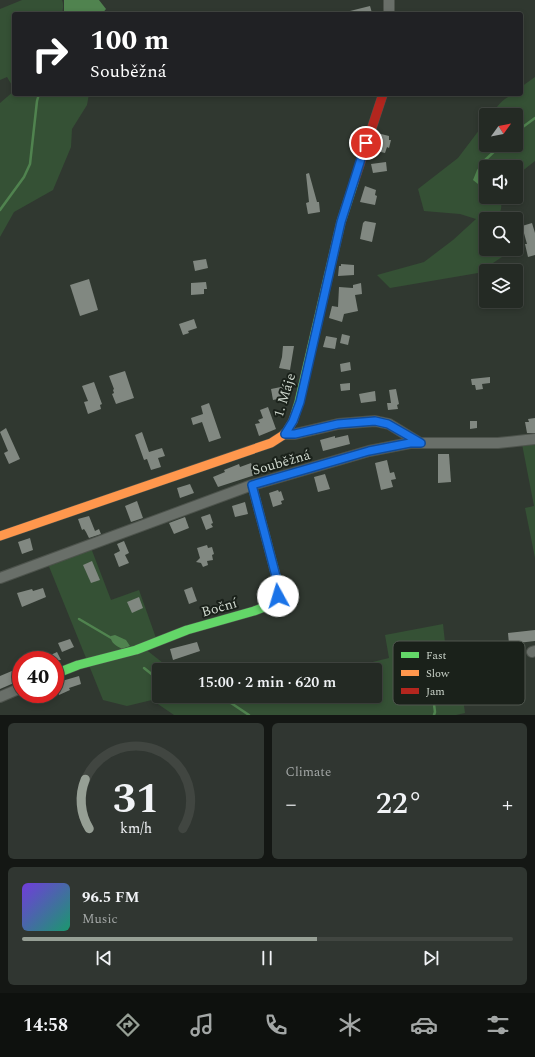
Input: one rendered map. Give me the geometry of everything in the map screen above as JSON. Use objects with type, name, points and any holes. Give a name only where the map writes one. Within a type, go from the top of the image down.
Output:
[{"type":"street","points":[[388,12],[389,0]]},
{"type":"street","name":"1. Máje","points":[[0,536],[271,443],[285,434],[293,421],[300,402],[341,222],[382,96]]},
{"type":"street","points":[[285,434],[295,434],[338,424],[375,421],[388,424],[421,443]]},
{"type":"street","name":"Souběžná","points":[[0,578],[252,485],[369,451],[410,443],[498,443],[535,439]]},
{"type":"street","name":"Boční","points":[[64,670],[78,665],[136,650],[187,630],[254,612],[272,604],[278,596],[278,584],[252,485]]},
{"type":"street","points":[[0,697],[12,692]]},
{"type":"shaded area","points":[[22,0],[62,0],[63,4],[62,12],[12,12],[12,85],[7,77],[0,80],[0,9]]},
{"type":"shaded area","points":[[64,0],[99,0],[106,9],[104,12],[64,12]]},
{"type":"shaded area","points":[[535,77],[535,161],[523,170],[523,160],[479,160],[479,204],[501,204],[500,212],[479,212],[479,256],[502,257],[492,264],[479,264],[478,273],[390,288],[377,275],[424,262],[453,240],[476,219],[460,214],[424,211],[418,189],[458,158],[479,130],[479,152],[523,152],[523,108],[496,108],[507,97],[523,96],[523,86]]},
{"type":"shaded area","points":[[12,93],[12,96],[89,96],[87,105],[72,129],[71,147],[53,190],[14,212],[0,237],[0,103]]},
{"type":"shaded area","points":[[479,167],[478,184],[473,180]]},
{"type":"shaded area","points":[[535,442],[535,558],[525,508],[534,506],[522,444]]},
{"type":"shaded area","points":[[91,548],[111,600],[139,590],[156,638],[139,644],[163,663],[152,663],[152,700],[127,706],[103,700],[48,564]]},
{"type":"shaded area","points":[[443,624],[445,641],[393,641],[393,705],[464,705],[465,713],[456,715],[174,715],[156,703],[382,703],[382,663],[369,663],[389,658],[385,635]]},
{"type":"shaded area","points":[[115,635],[126,640],[130,646],[122,649],[116,645],[111,638],[111,636]]},
{"type":"building","points":[[370,6],[372,12],[346,12]]},
{"type":"building","points":[[377,133],[389,136],[389,140],[391,140],[389,148],[387,147],[385,153],[373,150]]},
{"type":"building","points":[[386,162],[387,171],[373,173],[371,164]]},
{"type":"building","points":[[309,173],[317,202],[319,202],[320,212],[308,214],[306,203],[309,202],[306,174]]},
{"type":"building","points":[[365,186],[376,190],[375,195],[377,196],[375,205],[360,202]]},
{"type":"building","points":[[365,221],[376,223],[372,242],[360,239],[363,223]]},
{"type":"building","points":[[532,223],[535,233],[535,255],[528,257],[525,244],[527,244],[523,226]]},
{"type":"building","points":[[206,259],[208,268],[195,271],[193,261]]},
{"type":"building","points":[[341,264],[354,265],[354,275],[338,276],[339,266],[341,266]]},
{"type":"building","points":[[89,279],[98,310],[80,316],[70,285]]},
{"type":"building","points":[[206,282],[207,289],[204,289],[204,294],[191,295],[191,283]]},
{"type":"building","points":[[361,283],[362,294],[355,295],[358,311],[344,314],[342,322],[329,318],[332,306],[338,307],[339,287],[353,288],[353,285]]},
{"type":"building","points":[[194,319],[197,328],[188,331],[189,333],[183,335],[179,324]]},
{"type":"building","points":[[342,334],[350,336],[348,345],[340,343]]},
{"type":"building","points":[[326,336],[337,338],[335,349],[323,347]]},
{"type":"building","points":[[283,346],[294,346],[290,370],[279,368]]},
{"type":"building","points":[[350,362],[351,370],[341,372],[340,364]]},
{"type":"building","points":[[125,371],[134,398],[116,404],[112,394],[114,393],[114,389],[109,376]]},
{"type":"building","points":[[490,377],[490,383],[482,384],[483,389],[476,390],[475,385],[472,385],[471,379]]},
{"type":"building","points":[[94,382],[102,404],[100,405],[101,409],[88,414],[84,402],[88,401],[82,386]]},
{"type":"building","points":[[350,383],[350,390],[341,391],[340,384]]},
{"type":"building","points":[[286,386],[287,397],[273,400],[271,389]]},
{"type":"building","points":[[396,389],[399,404],[397,405],[398,409],[388,410],[387,403],[391,403],[389,390]]},
{"type":"building","points":[[375,391],[376,401],[361,403],[359,394]]},
{"type":"building","points":[[209,403],[221,438],[209,442],[202,422],[193,425],[191,418],[203,414],[201,406]]},
{"type":"building","points":[[268,407],[276,429],[259,436],[255,424],[260,423],[258,420],[263,418],[260,410]]},
{"type":"building","points":[[535,418],[535,433],[527,433],[525,422],[529,422],[528,419]]},
{"type":"building","points":[[470,421],[477,421],[477,428],[470,429]]},
{"type":"building","points":[[6,428],[20,459],[9,464],[4,453],[8,451],[0,432]]},
{"type":"building","points":[[142,432],[149,452],[162,448],[165,456],[158,458],[161,467],[151,470],[147,459],[144,460],[135,435]]},
{"type":"building","points":[[348,435],[350,444],[323,451],[320,440],[335,436],[335,438]]},
{"type":"building","points":[[438,454],[449,454],[451,482],[438,483]]},
{"type":"building","points":[[387,460],[390,473],[394,472],[396,479],[391,480],[393,487],[381,490],[375,463]]},
{"type":"building","points":[[251,463],[255,475],[218,487],[213,477],[225,472],[224,470],[239,464],[240,467]]},
{"type":"building","points":[[325,474],[330,489],[318,492],[314,477]]},
{"type":"building","points":[[190,484],[194,493],[180,498],[177,488]]},
{"type":"building","points":[[278,490],[279,492],[281,491],[284,500],[281,501],[282,504],[273,507],[269,493]]},
{"type":"building","points":[[137,501],[143,518],[131,522],[125,506]]},
{"type":"building","points":[[245,502],[248,514],[235,517],[232,506]]},
{"type":"building","points":[[210,514],[213,523],[211,524],[213,527],[206,530],[201,517]]},
{"type":"building","points":[[89,516],[95,531],[99,529],[101,534],[89,538],[84,529],[82,530],[78,519]]},
{"type":"building","points":[[185,517],[189,528],[174,534],[169,523]]},
{"type":"building","points":[[30,538],[33,550],[22,554],[18,542]]},
{"type":"building","points":[[124,541],[129,553],[125,555],[129,563],[119,567],[114,554],[120,551],[117,544]]},
{"type":"building","points":[[207,545],[208,548],[212,547],[214,554],[212,555],[213,560],[207,561],[208,565],[203,567],[201,563],[196,562],[200,558],[197,548]]},
{"type":"building","points":[[92,561],[100,580],[91,583],[83,565]]},
{"type":"building","points":[[192,587],[197,601],[189,604],[184,590]]},
{"type":"building","points":[[43,588],[46,597],[22,607],[17,593]]},
{"type":"building","points":[[139,597],[143,608],[132,613],[127,602]]},
{"type":"building","points":[[535,630],[535,641],[509,641],[508,633]]},
{"type":"building","points":[[70,639],[74,647],[62,651],[58,643]]},
{"type":"building","points":[[197,642],[200,651],[173,660],[170,649]]},
{"type":"building","points":[[12,671],[12,684],[0,689],[0,676]]},
{"type":"building","points":[[79,676],[81,684],[69,688],[70,690],[64,693],[64,680]]},
{"type":"waterway","points":[[0,210],[24,177],[30,164],[38,96]]},
{"type":"waterway","points":[[523,127],[535,118]]},
{"type":"waterway","points":[[485,160],[494,152]]},
{"type":"waterway","points":[[79,619],[113,639]]},
{"type":"waterway","points":[[144,668],[152,674]]},
{"type":"waterway","points":[[231,703],[249,715]]},
{"type":"waterway","points":[[434,705],[434,715]]},
{"type":"traffic: fast","points":[[293,421],[299,402],[341,222],[354,182]]},
{"type":"traffic: fast","points":[[64,670],[78,665],[136,650],[187,630],[254,611],[272,604],[278,596],[278,584],[252,485]]},
{"type":"traffic: slow","points":[[0,536],[271,443],[285,434],[293,421]]},
{"type":"traffic: jam","points":[[354,182],[382,96]]},
{"type":"route","points":[[278,596],[278,584],[252,485],[369,451],[410,443],[421,443],[388,424],[375,421],[338,424],[295,434],[285,434],[293,421],[300,402],[341,222],[366,143]]}]
